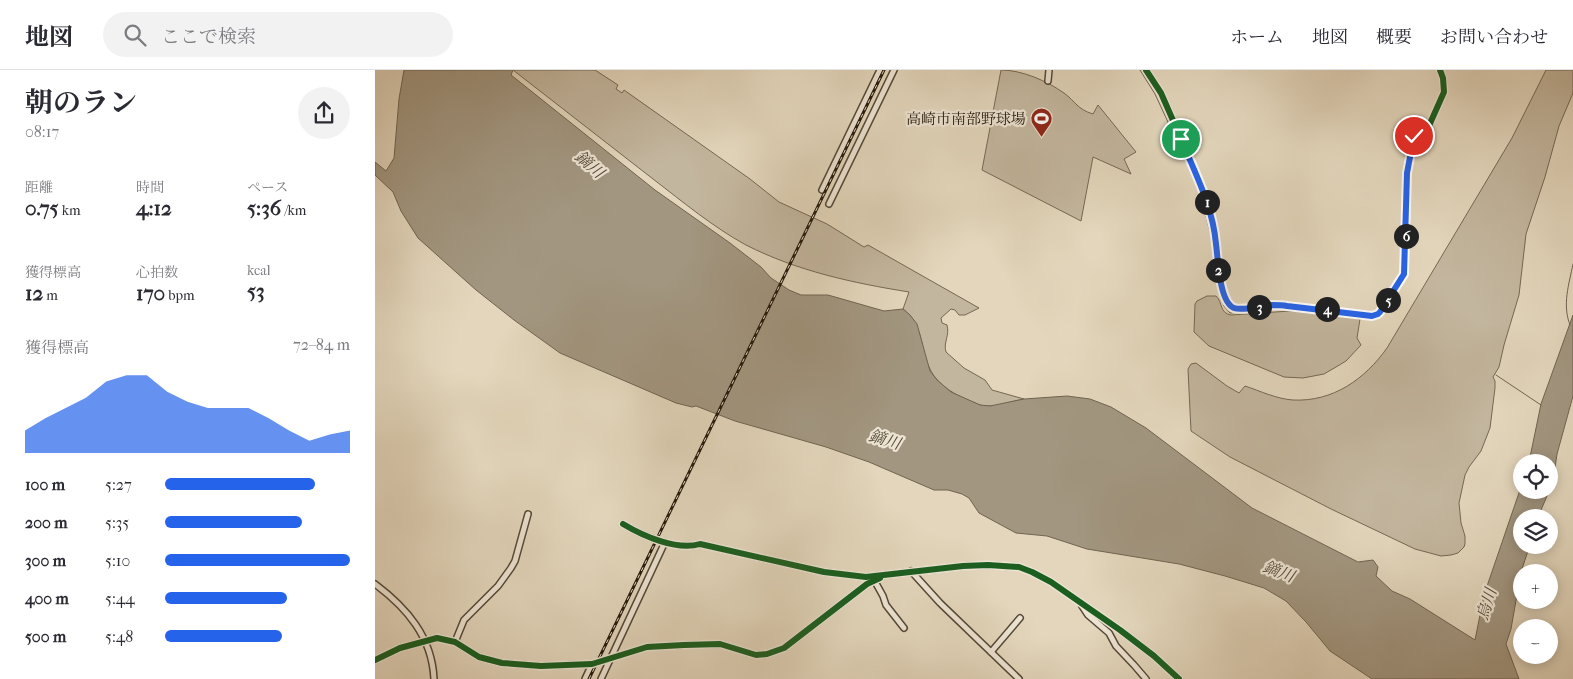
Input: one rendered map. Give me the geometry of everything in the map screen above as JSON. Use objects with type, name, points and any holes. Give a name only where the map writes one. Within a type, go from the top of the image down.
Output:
[{"type":"street","points":[[822,190],[880,70]]},
{"type":"street","points":[[829,204],[893,70]]},
{"type":"street","points":[[1048,82],[1049,70]]},
{"type":"street","points":[[1146,70],[1161,93],[1200,182],[1214,230],[1218,272],[1227,302],[1234,308],[1280,305],[1366,315],[1378,314],[1404,274],[1407,173],[1414,136],[1428,128],[1444,92],[1442,70]]},
{"type":"street","points":[[455,642],[464,620],[498,586],[511,568],[515,560],[527,514]]},
{"type":"street","points":[[623,524],[639,534],[665,542],[693,546],[700,544],[824,572],[873,578],[911,571],[988,565],[1019,567],[1051,582],[1147,650],[1179,679]]},
{"type":"street","points":[[601,679],[665,542]]},
{"type":"street","points":[[911,571],[1019,679]]},
{"type":"street","points":[[873,578],[886,605],[904,628]]},
{"type":"street","points":[[377,659],[399,648],[437,638],[455,642],[479,657],[502,663],[541,666],[592,664],[647,647],[685,644],[720,644],[756,655],[779,650],[873,578]]},
{"type":"street","points":[[375,584],[409,614],[425,640],[430,654],[434,679]]},
{"type":"street","points":[[1081,603],[1088,615],[1109,633],[1116,646],[1135,664],[1146,679]]},
{"type":"street","points":[[991,652],[1020,618]]},
{"type":"street","points":[[585,679],[592,664]]},
{"type":"shaded area","points":[[513,70],[595,70],[618,85],[616,89],[622,93],[624,90],[750,179],[779,202],[827,224],[864,247],[868,245],[979,308],[965,315],[959,315],[955,310],[951,309],[941,318],[942,323],[947,325],[948,329],[945,345],[946,352],[964,368],[985,380],[992,390],[1024,399],[986,406],[979,405],[949,390],[937,380],[931,371],[915,323],[903,309],[909,292],[867,285],[805,269],[746,245],[698,214]]},
{"type":"shaded area","points":[[1001,70],[1026,74],[1042,80],[1064,93],[1083,110],[1093,114],[1098,105],[1136,152],[1124,159],[1131,174],[1093,157],[1081,221],[982,170]]},
{"type":"shaded area","points":[[1546,70],[1573,70],[1573,93],[1559,126],[1545,177],[1526,234],[1519,295],[1499,367],[1493,377],[1495,388],[1490,428],[1481,451],[1465,475],[1459,503],[1461,523],[1465,536],[1464,547],[1458,553],[1441,556],[1415,549],[1331,509],[1230,457],[1191,431],[1188,369],[1191,364],[1196,363],[1239,393],[1245,386],[1293,400],[1308,400],[1335,393],[1358,379],[1369,369],[1387,348],[1512,138]]},
{"type":"shaded area","points":[[1207,296],[1216,296],[1223,310],[1231,315],[1290,311],[1321,312],[1360,319],[1357,338],[1361,345],[1346,361],[1324,374],[1303,378],[1284,377],[1209,346],[1194,332],[1195,304]]},
{"type":"water","points":[[404,70],[513,70],[511,75],[655,190],[730,243],[761,267],[771,278],[789,290],[801,295],[828,295],[884,311],[903,309],[917,324],[930,371],[951,392],[980,405],[990,406],[1024,399],[1067,396],[1090,399],[1111,407],[1146,428],[1252,508],[1358,562],[1373,560],[1378,567],[1376,576],[1392,591],[1410,599],[1475,640],[1484,595],[1513,510],[1513,554],[1527,554],[1524,564],[1513,564],[1513,609],[1515,609],[1506,644],[1519,679],[1372,679],[1330,651],[1286,601],[1264,588],[1179,564],[1087,549],[1047,536],[1016,533],[979,513],[969,498],[962,494],[948,490],[934,490],[869,462],[826,447],[735,421],[696,406],[692,407],[676,403],[560,353],[476,290],[418,238],[401,211],[393,192],[375,175],[375,162],[386,171],[394,158],[399,99]]},
{"type":"water","points":[[1573,315],[1573,396],[1557,454],[1531,454],[1541,404]]},
{"type":"water","points":[[1517,499],[1546,499],[1541,509],[1513,509]]},
{"type":"waterway","points":[[1140,70],[1155,94],[1198,187],[1212,239]]},
{"type":"waterway","points":[[1570,325],[1566,302],[1573,264]]},
{"type":"waterway","points":[[1216,275],[1224,306],[1230,313],[1292,309]]},
{"type":"waterway","points":[[1343,314],[1359,317]]},
{"type":"waterway","points":[[1496,375],[1541,405]]},
{"type":"railway","points":[[589,679],[884,70]]},
{"type":"cycle path","points":[[1146,70],[1161,93],[1200,182],[1214,230],[1218,272],[1227,302],[1234,308],[1273,305],[1372,316],[1378,314],[1404,274],[1407,173],[1414,136],[1428,128],[1444,92],[1443,78],[1440,70]]},
{"type":"cycle path","points":[[623,524],[640,533],[671,544],[681,546],[700,544],[824,572],[866,577],[963,566],[1019,567],[1051,582],[1120,630],[1154,656],[1179,679]]},
{"type":"cycle path","points":[[375,660],[400,648],[437,638],[455,642],[479,657],[502,663],[541,666],[592,664],[647,647],[684,645],[720,644],[756,655],[767,654],[784,648],[867,584],[880,578]]},
{"type":"place","name":"高崎市南部野球場","points":[[1042,138]]},
{"type":"route","points":[[1181,139],[1203,191],[1215,236],[1218,272],[1225,298],[1230,306],[1238,309],[1273,305],[1372,316],[1380,312],[1404,274],[1407,173],[1414,136]]},
{"type":"water label","name":"鏑川","points":[[590,164]]},
{"type":"water label","name":"鏑川","points":[[885,439]]},
{"type":"water label","name":"鏑川","points":[[1279,571]]},
{"type":"water label","name":"烏川","points":[[1486,604]]}]
